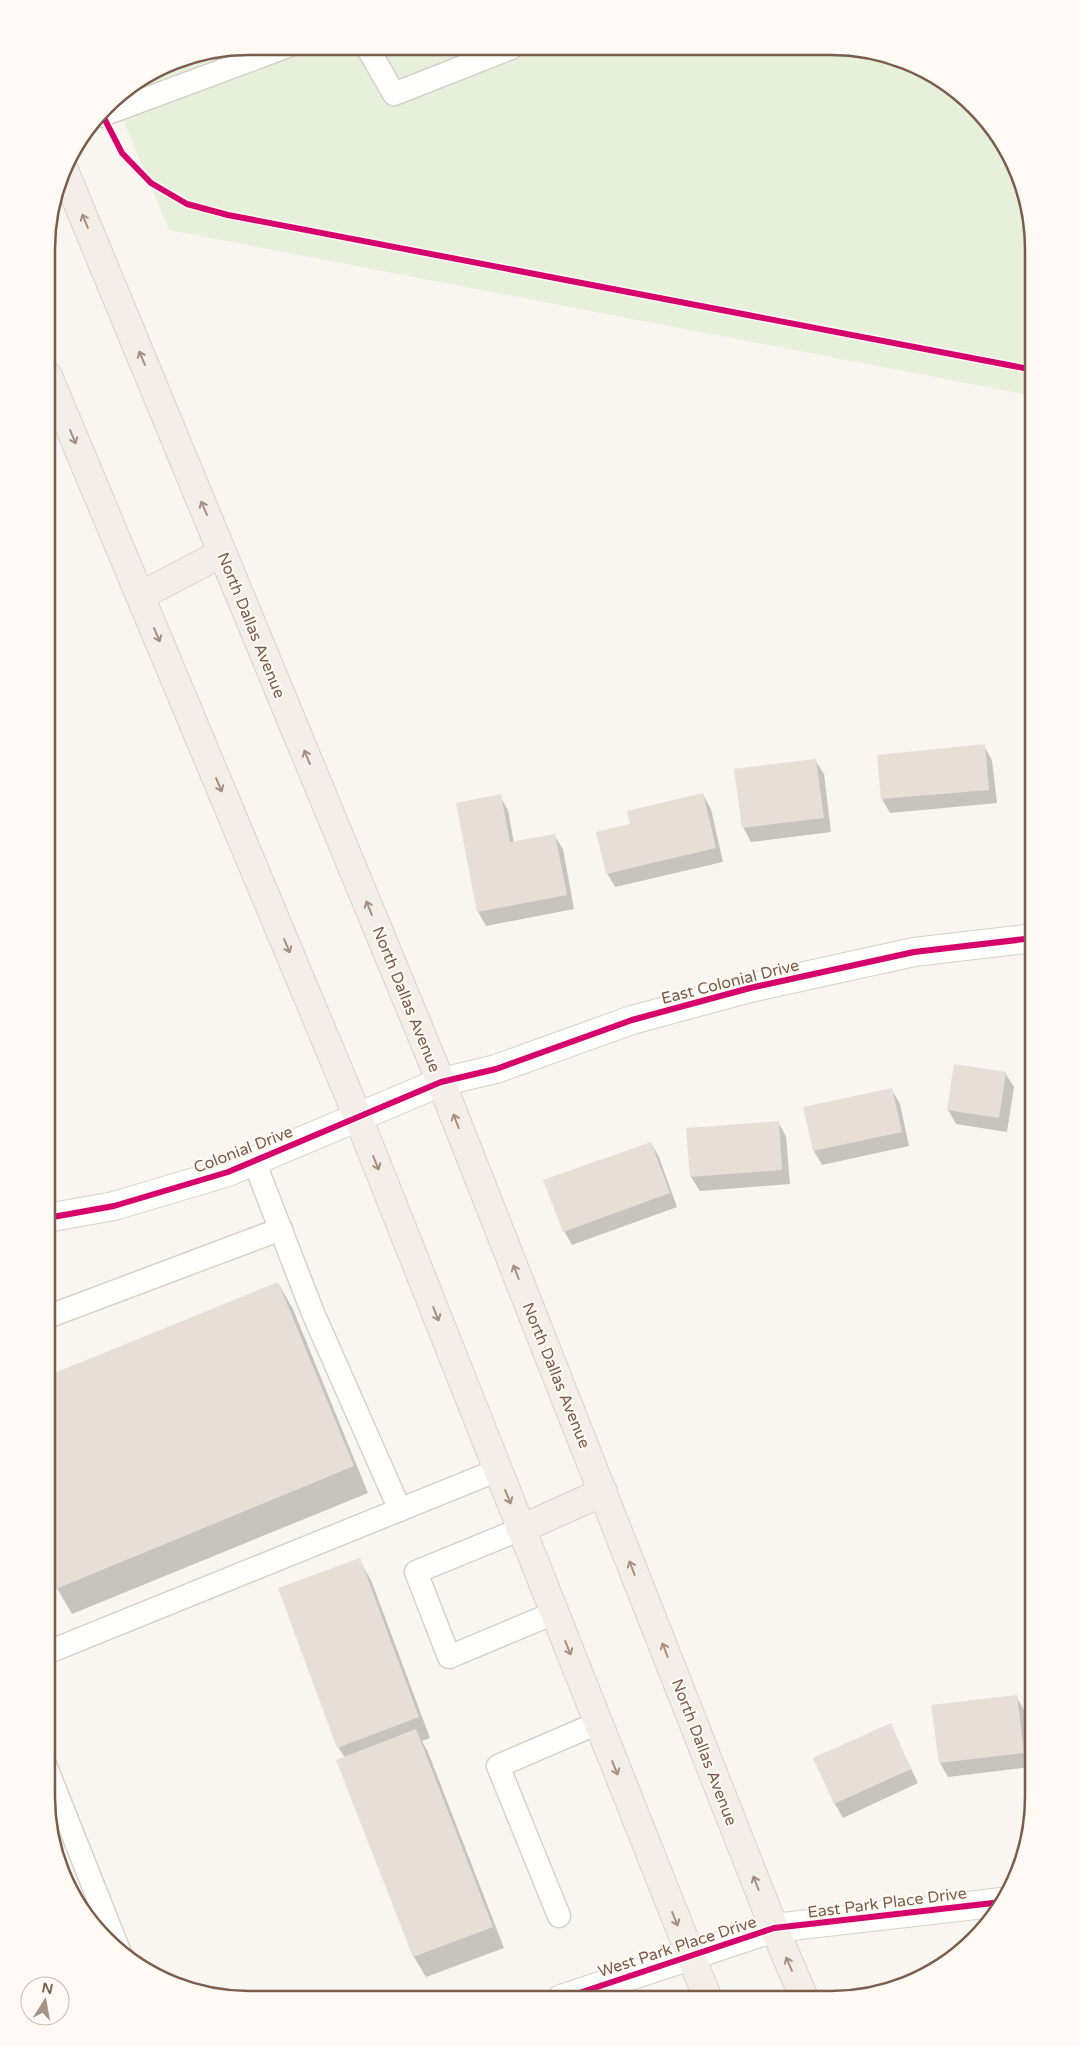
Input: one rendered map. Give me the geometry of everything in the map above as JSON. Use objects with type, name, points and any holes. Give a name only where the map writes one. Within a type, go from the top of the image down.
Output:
[{"type":"main road","name":"North Dallas Avenue","points":[[68,180],[441,1082],[774,1928],[801,1991]]},
{"type":"main road","points":[[55,393],[358,1117],[705,1991]]},
{"type":"main road","points":[[140,596],[222,553]]},
{"type":"main road","points":[[521,1528],[603,1492]]},
{"type":"street","name":"East Colonial Drive","points":[[441,1082],[496,1069],[632,1020],[750,988],[914,952],[1025,939]]},
{"type":"street","name":"Colonial Drive","points":[[55,1217],[114,1206],[228,1172],[441,1082]]},
{"type":"street","name":"East Park Place Drive","points":[[774,1928],[993,1903]]},
{"type":"street","name":"West Park Place Drive","points":[[585,1991],[774,1928]]},
{"type":"lane","points":[[112,112],[264,55]]},
{"type":"lane","points":[[372,55],[394,94],[493,55]]},
{"type":"lane","points":[[254,1161],[313,1313],[400,1510]]},
{"type":"lane","points":[[55,1314],[281,1229]]},
{"type":"lane","points":[[55,1649],[498,1470]]},
{"type":"lane","points":[[521,1528],[416,1572],[449,1657],[554,1613]]},
{"type":"lane","points":[[559,1916],[498,1766],[598,1723]]},
{"type":"lane","points":[[55,1790],[113,1935]]},
{"type":"green space","points":[[236,55],[844,55],[869,59],[893,65],[917,75],[949,95],[977,121],[1005,163],[1015,187],[1025,236],[1025,394],[169,230],[118,106],[141,88],[163,75],[187,65],[211,59]]},
{"type":"building","points":[[985,744],[989,790],[881,799],[877,755]]},
{"type":"building","points":[[816,759],[824,818],[742,828],[734,769]]},
{"type":"building","points":[[703,793],[716,848],[606,874],[596,832],[630,824],[627,811]]},
{"type":"building","points":[[501,794],[510,842],[555,834],[567,895],[477,912],[456,803]]},
{"type":"building","points":[[954,1064],[1006,1072],[999,1118],[947,1110]]},
{"type":"building","points":[[892,1088],[902,1132],[813,1151],[803,1107]]},
{"type":"building","points":[[779,1121],[782,1170],[690,1177],[686,1128]]},
{"type":"building","points":[[651,1142],[670,1193],[563,1232],[543,1180]]},
{"type":"building","points":[[278,1282],[354,1466],[56,1589],[55,1373]]},
{"type":"building","points":[[360,1558],[419,1717],[337,1748],[278,1588]]},
{"type":"building","points":[[1017,1695],[1024,1753],[939,1763],[931,1705]]},
{"type":"building","points":[[891,1723],[911,1769],[834,1804],[813,1758]]},
{"type":"building","points":[[416,1729],[493,1927],[413,1957],[336,1760]]},
{"type":"cycle path","points":[[105,119],[122,153],[151,183],[187,204],[228,215],[1025,368]]},
{"type":"cycle path","points":[[55,1217],[114,1206],[228,1172],[441,1082],[496,1069],[632,1020],[750,988],[914,952],[1025,939]]},
{"type":"cycle path","points":[[585,1991],[774,1928],[993,1903]]}]
